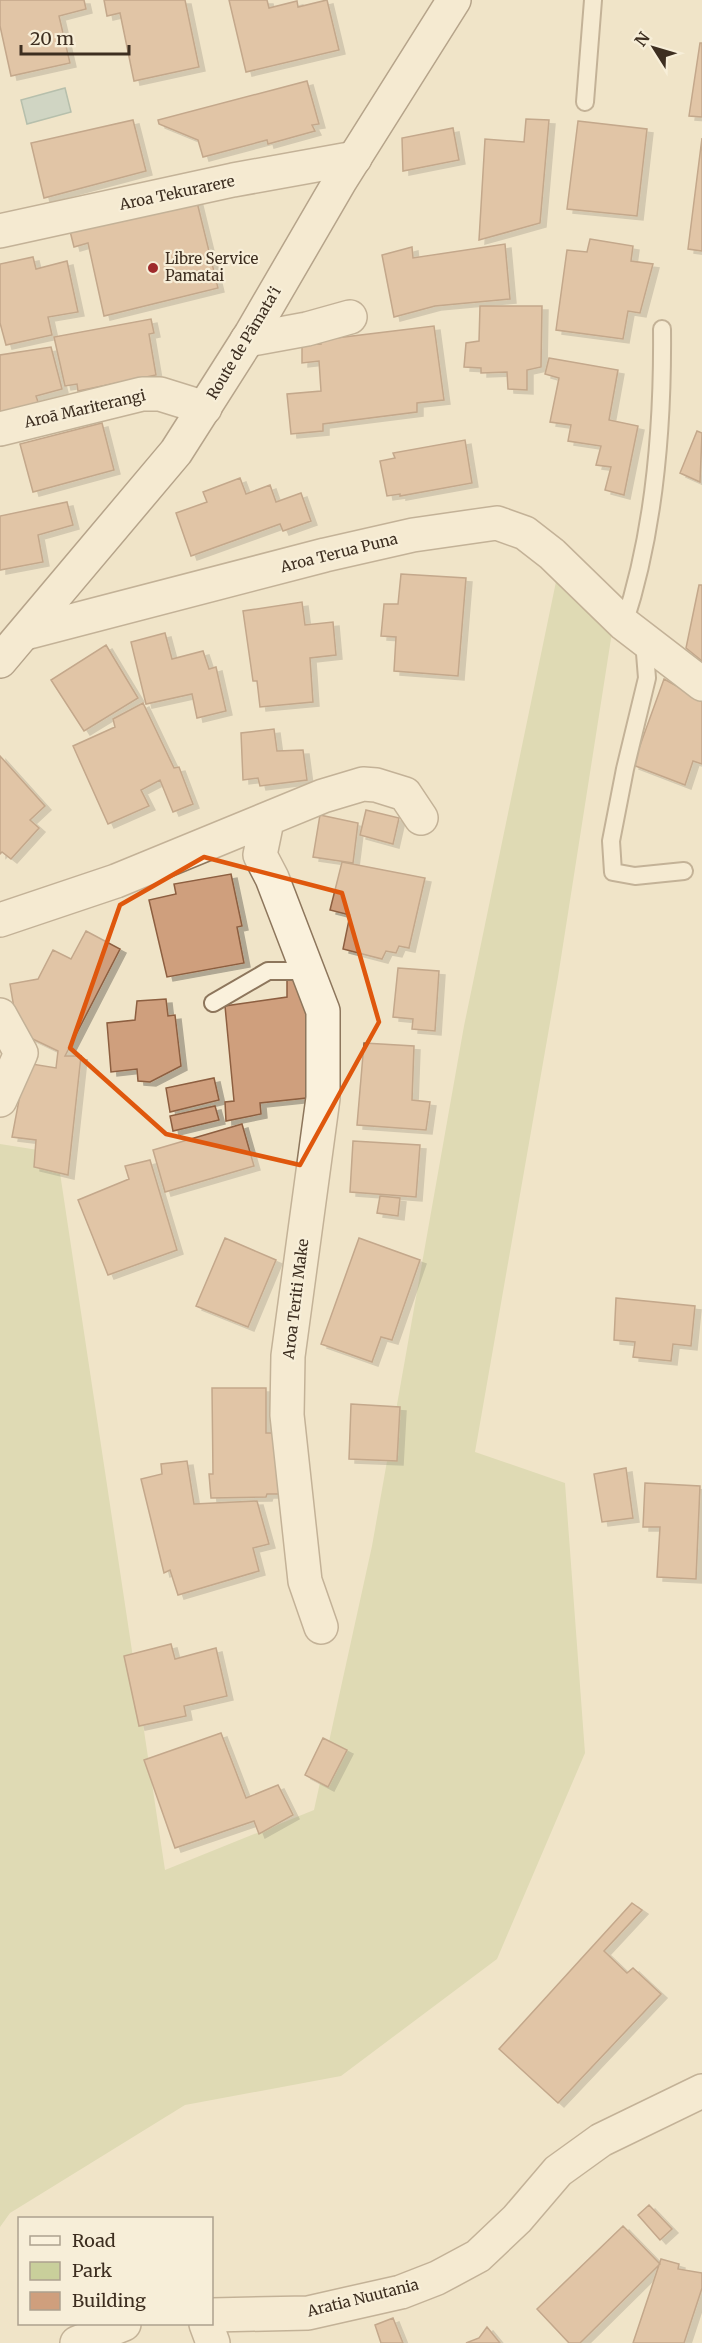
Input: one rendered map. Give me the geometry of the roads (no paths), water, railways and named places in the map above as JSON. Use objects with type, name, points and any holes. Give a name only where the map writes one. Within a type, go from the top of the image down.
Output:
[{"type":"street","name":"Route de Pāmata'i","points":[[0,661],[176,452],[247,340],[355,158],[454,0]]},
{"type":"street","name":"Aroa Tekurarere","points":[[0,231],[233,180],[355,158]]},
{"type":"street","points":[[247,340],[307,329],[350,317]]},
{"type":"street","name":"Aroā Mariterangi","points":[[0,429],[142,394],[160,394],[205,408]]},
{"type":"street","name":"Aroa Terua Puna","points":[[25,633],[325,555],[413,535],[497,523],[525,533],[552,554],[634,632],[702,684]]},
{"type":"street","points":[[0,920],[116,881],[323,796],[363,784],[376,785],[405,794],[421,818]]},
{"type":"street","name":"Aroa Teriti Make","points":[[267,820],[260,855],[272,878],[323,1011],[323,1098],[288,1356],[287,1415],[305,1581],[321,1627]]},
{"type":"street","points":[[0,1015],[21,1053],[0,1100]]},
{"type":"street","name":"Aratia Nuutania","points":[[213,2316],[308,2313],[400,2292],[437,2278],[478,2256],[517,2219],[558,2171],[601,2140],[702,2091]]},
{"type":"street","points":[[77,2343],[122,2325]]},
{"type":"street","points":[[206,2325],[213,2343]]},
{"type":"lane","points":[[585,102],[593,0]]},
{"type":"lane","points":[[662,329],[663,398],[655,482],[637,582],[634,632],[647,678],[624,769],[611,841],[613,872],[635,876],[684,871]]},
{"type":"lane","points":[[213,1003],[268,971],[307,971]]},
{"type":"water","points":[[65,88],[71,112],[27,124],[21,100]]},
{"type":"place","name":"Libre Service Pamatai","points":[[153,268]]}]
